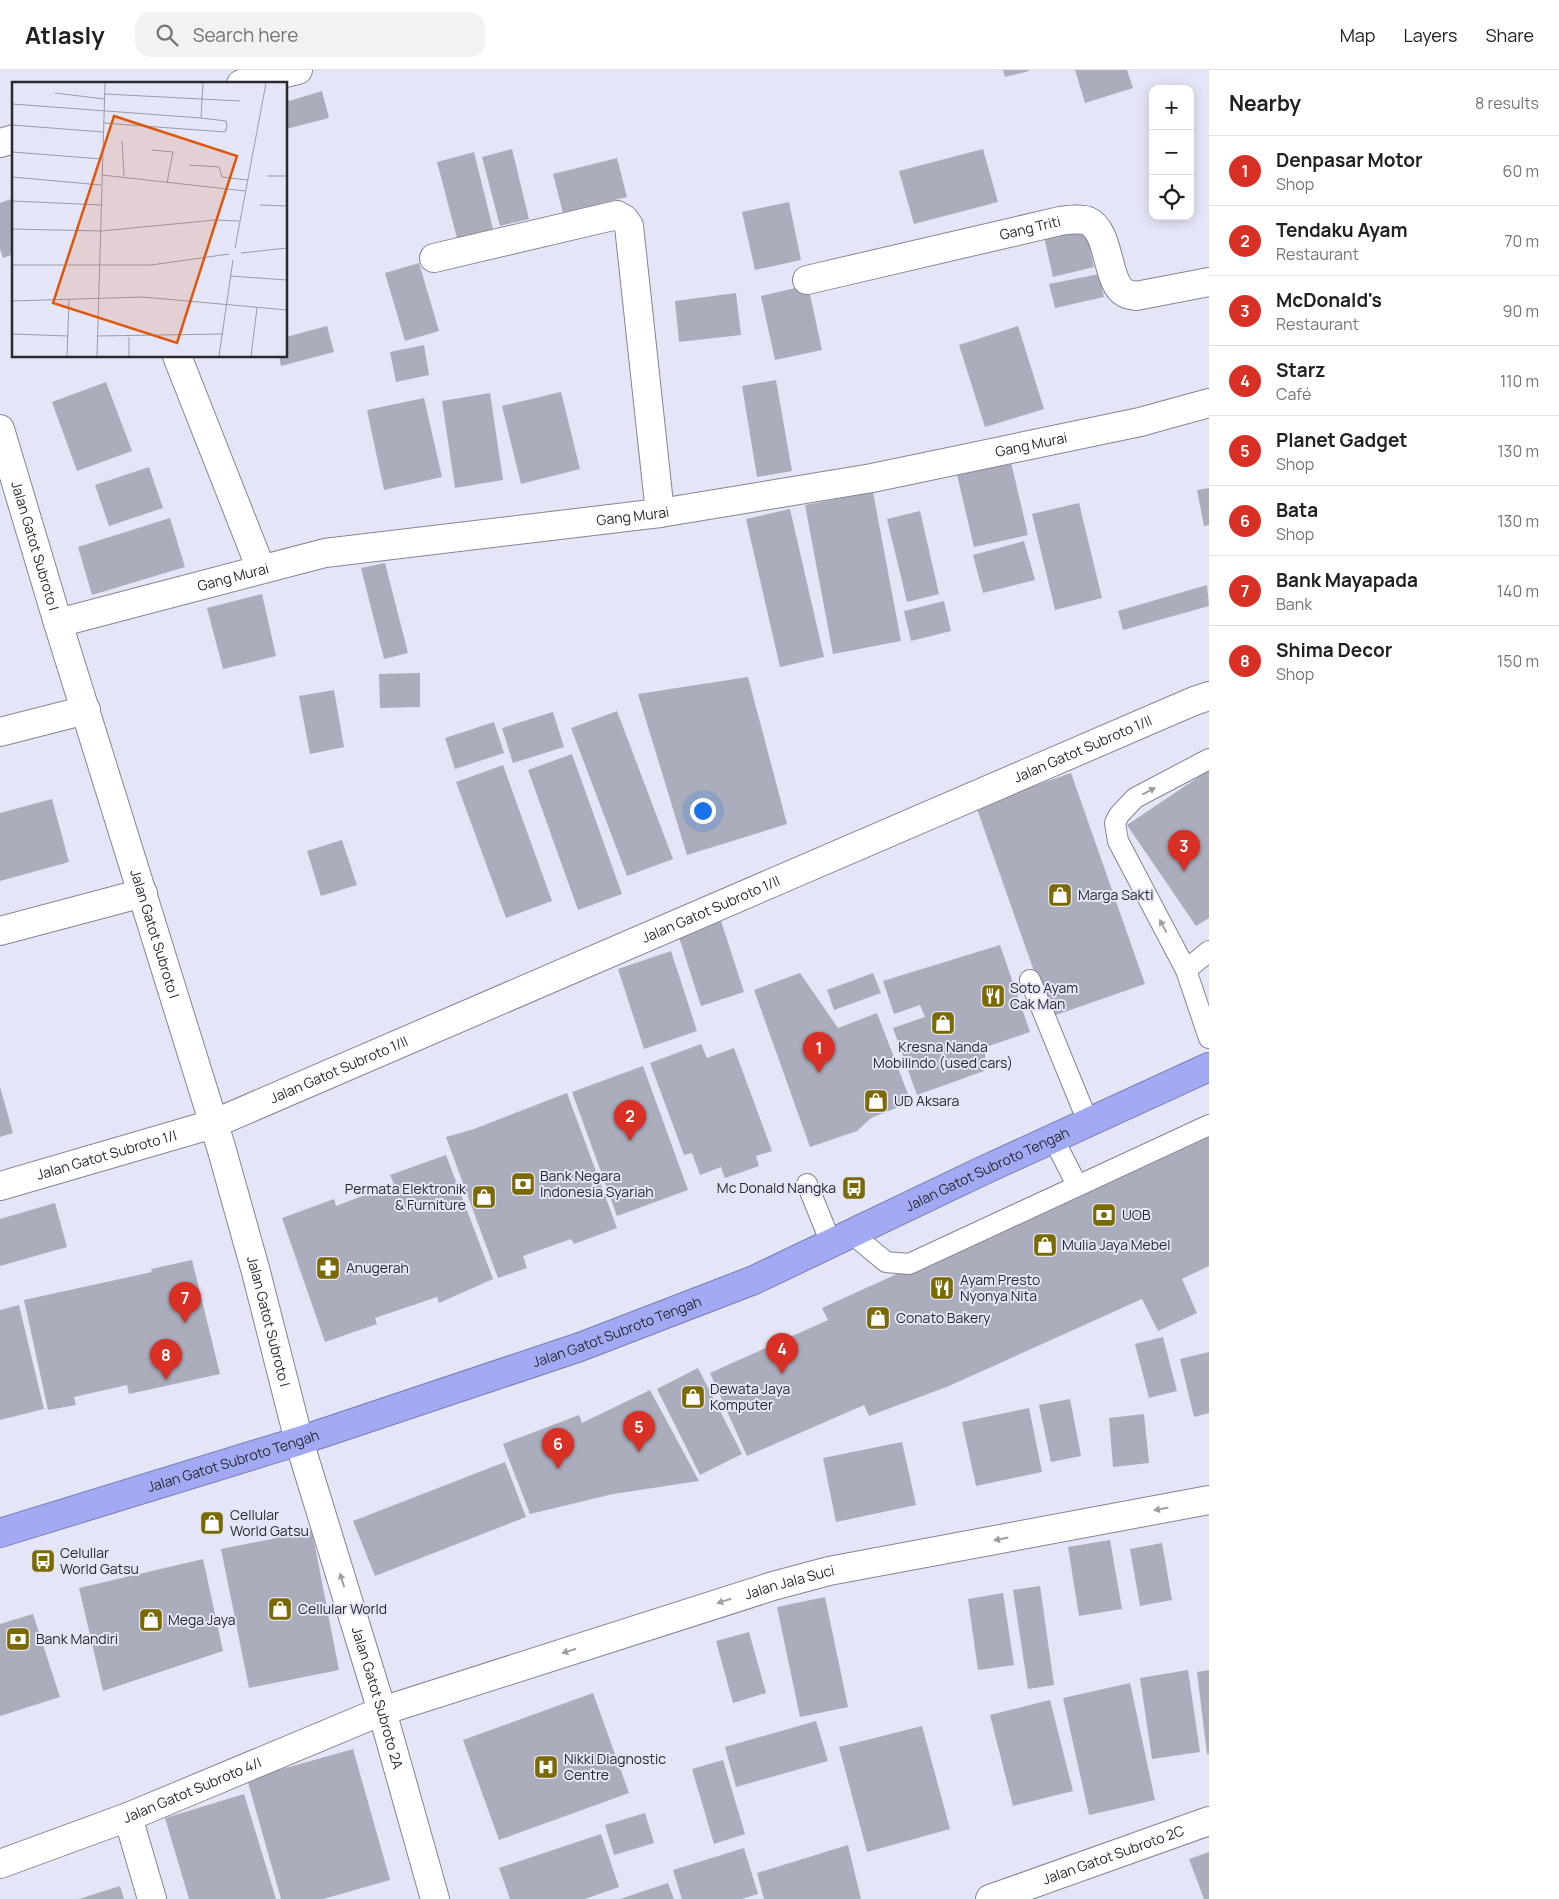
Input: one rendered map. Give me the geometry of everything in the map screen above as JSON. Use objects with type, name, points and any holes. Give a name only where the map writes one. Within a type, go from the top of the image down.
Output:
[{"type":"highway","name":"Jalan Gatot Subroto Tengah","points":[[0,1533],[299,1440],[580,1346],[754,1280],[1053,1138],[1209,1067]]},
{"type":"street","points":[[249,82],[298,70]]},
{"type":"street","points":[[434,258],[617,215],[624,219],[629,226],[660,513]]},
{"type":"street","name":"Gang Triti","points":[[807,280],[1060,221],[1074,220],[1088,221],[1099,232],[1117,284],[1125,293],[1136,296],[1209,282]]},
{"type":"street","points":[[178,358],[260,569]]},
{"type":"street","name":"Gang Murai","points":[[58,623],[325,553],[660,513],[872,478],[1140,422],[1209,403]]},
{"type":"street","name":"Jalan Gatot Subroto I","points":[[0,429],[8,485],[58,623],[143,893],[256,1272],[299,1440]]},
{"type":"street","name":"Jalan Gatot Subroto 1/II","points":[[213,1124],[1209,696]]},
{"type":"street","points":[[0,732],[86,710]]},
{"type":"street","points":[[0,932],[143,893]]},
{"type":"street","name":"Jalan Gatot Subroto 1/I","points":[[0,1186],[213,1124]]},
{"type":"street","name":"Jalan Gatot Subroto 2A","points":[[299,1440],[382,1711],[435,1899]]},
{"type":"street","name":"Jalan Jala Suci","points":[[382,1711],[717,1603],[829,1571],[1209,1500]]},
{"type":"street","name":"Jalan Gatot Subroto 4/I","points":[[0,1864],[128,1817],[382,1711]]},
{"type":"street","points":[[128,1817],[152,1899]]},
{"type":"street","name":"Jalan Gatot Subroto 2C","points":[[990,1899],[1209,1821]]},
{"type":"lane","points":[[1209,759],[1135,798],[1119,815],[1115,823],[1118,841],[1186,970],[1209,1038]]},
{"type":"lane","points":[[1186,970],[1209,951]]},
{"type":"lane","points":[[1030,980],[1088,1122]]},
{"type":"lane","points":[[807,1184],[841,1238],[886,1262],[909,1264],[1209,1125]]},
{"type":"lane","points":[[1053,1138],[1078,1185]]},
{"type":"building","points":[[1003,70],[1029,70],[1029,71],[1005,77]]},
{"type":"building","points":[[1075,70],[1127,70],[1133,88],[1085,103]]},
{"type":"building","points":[[322,91],[329,118],[288,128],[288,99],[289,101]]},
{"type":"building","points":[[512,149],[529,219],[500,226],[482,157]]},
{"type":"building","points":[[983,149],[998,202],[914,224],[899,171]]},
{"type":"building","points":[[474,152],[493,229],[457,238],[437,162]]},
{"type":"building","points":[[617,158],[627,197],[563,213],[553,174]]},
{"type":"building","points":[[12,199],[12,255],[3,258],[0,249],[0,203]]},
{"type":"building","points":[[789,202],[801,260],[755,270],[742,212]]},
{"type":"building","points":[[1085,227],[1094,267],[1053,277],[1044,237]]},
{"type":"building","points":[[419,263],[439,331],[405,341],[385,273]]},
{"type":"building","points":[[1099,274],[1104,297],[1055,308],[1049,284]]},
{"type":"building","points":[[808,285],[822,350],[775,360],[761,296]]},
{"type":"building","points":[[736,293],[741,335],[679,342],[675,301]]},
{"type":"building","points":[[327,326],[334,352],[281,366],[279,358],[288,358],[288,336]]},
{"type":"building","points":[[1018,326],[1044,409],[985,427],[959,345]]},
{"type":"building","points":[[424,345],[429,375],[396,382],[390,352]]},
{"type":"building","points":[[776,380],[792,471],[757,477],[742,386]]},
{"type":"building","points":[[106,382],[132,451],[77,471],[52,402]]},
{"type":"building","points":[[561,392],[580,469],[521,484],[502,406]]},
{"type":"building","points":[[490,393],[503,480],[455,488],[442,401]]},
{"type":"building","points":[[424,398],[442,477],[384,490],[367,410]]},
{"type":"building","points":[[1011,462],[1028,535],[974,547],[957,475]]},
{"type":"building","points":[[149,467],[163,508],[109,526],[95,485]]},
{"type":"building","points":[[1209,488],[1209,525],[1204,526],[1197,490]]},
{"type":"building","points":[[873,492],[901,641],[833,654],[805,505]]},
{"type":"building","points":[[1079,503],[1102,598],[1055,610],[1032,514]]},
{"type":"building","points":[[790,509],[824,657],[780,667],[746,519]]},
{"type":"building","points":[[920,511],[939,594],[907,602],[887,519]]},
{"type":"building","points":[[170,518],[185,567],[92,595],[78,547]]},
{"type":"building","points":[[1024,541],[1035,580],[983,593],[973,555]]},
{"type":"building","points":[[385,563],[408,653],[384,659],[361,568]]},
{"type":"building","points":[[1207,585],[1209,606],[1123,630],[1118,611]]},
{"type":"building","points":[[262,594],[276,656],[223,669],[207,608]]},
{"type":"building","points":[[944,601],[951,631],[911,641],[904,611]]},
{"type":"building","points":[[420,673],[420,707],[380,708],[379,674]]},
{"type":"building","points":[[748,677],[787,824],[687,855],[638,694]]},
{"type":"building","points":[[334,690],[344,747],[310,754],[299,696]]},
{"type":"building","points":[[617,711],[673,859],[627,876],[571,728]]},
{"type":"building","points":[[553,712],[564,747],[513,763],[502,728]]},
{"type":"building","points":[[494,722],[504,753],[455,769],[445,738]]},
{"type":"building","points":[[572,754],[622,894],[578,910],[528,770]]},
{"type":"building","points":[[503,765],[552,901],[506,918],[456,782]]},
{"type":"building","points":[[1209,770],[1209,918],[1196,926],[1127,825]]},
{"type":"building","name":"Marga Sakti","points":[[1071,773],[1145,984],[1050,1017],[976,806]]},
{"type":"building","points":[[52,799],[69,862],[0,881],[0,813]]},
{"type":"building","points":[[342,840],[357,885],[321,896],[307,851]]},
{"type":"building","points":[[721,921],[744,992],[701,1006],[678,934]]},
{"type":"building","name":"Kresna Nanda Mobilindo (used cars)","points":[[1000,945],[1030,1032],[986,1047],[984,1071],[917,1095],[893,1028],[925,1017],[920,1005],[894,1014],[883,981]]},
{"type":"building","points":[[671,951],[697,1031],[644,1049],[618,969]]},
{"type":"building","points":[[800,973],[838,1028],[877,1013],[911,1102],[871,1118],[857,1131],[810,1147],[754,990]]},
{"type":"building","points":[[873,973],[881,993],[834,1010],[827,990]]},
{"type":"building","points":[[701,1044],[707,1058],[734,1048],[772,1151],[756,1156],[759,1166],[725,1178],[721,1167],[700,1175],[692,1153],[684,1155],[650,1063]]},
{"type":"building","points":[[643,1066],[688,1190],[617,1216],[572,1092]]},
{"type":"building","points":[[0,1087],[13,1133],[0,1137]]},
{"type":"building","points":[[567,1093],[617,1228],[574,1244],[571,1239],[523,1256],[527,1268],[498,1278],[446,1137],[474,1129]]},
{"type":"building","points":[[1209,1132],[1209,1266],[1182,1279],[1197,1313],[1158,1331],[1142,1299],[949,1386],[869,1416],[864,1405],[747,1456],[710,1373],[828,1320],[822,1308]]},
{"type":"building","points":[[446,1155],[493,1279],[439,1303],[437,1297],[375,1318],[377,1324],[325,1342],[282,1218],[334,1199],[336,1206],[394,1184],[390,1175]]},
{"type":"building","points":[[55,1203],[67,1247],[0,1266],[0,1219]]},
{"type":"building","points":[[192,1260],[220,1374],[129,1394],[127,1385],[74,1397],[76,1405],[48,1410],[24,1300],[152,1272],[151,1269]]},
{"type":"building","points":[[19,1305],[44,1409],[0,1420],[0,1310]]},
{"type":"building","points":[[1163,1337],[1177,1391],[1149,1398],[1135,1344]]},
{"type":"building","points":[[1209,1352],[1209,1413],[1194,1417],[1180,1359]]},
{"type":"building","points":[[698,1368],[742,1454],[700,1475],[657,1389]]},
{"type":"building","points":[[650,1390],[699,1481],[613,1494],[530,1514],[503,1444],[579,1415],[582,1423]]},
{"type":"building","points":[[1070,1399],[1081,1456],[1051,1462],[1039,1405]]},
{"type":"building","points":[[1029,1408],[1042,1472],[976,1486],[962,1422]]},
{"type":"building","points":[[1144,1414],[1149,1463],[1113,1467],[1109,1418]]},
{"type":"building","points":[[902,1442],[916,1505],[836,1522],[823,1458]]},
{"type":"building","points":[[505,1462],[526,1517],[375,1576],[353,1521]]},
{"type":"building","name":"Cellular World","points":[[312,1531],[339,1670],[249,1688],[221,1549]]},
{"type":"building","points":[[1110,1540],[1122,1609],[1079,1616],[1068,1547]]},
{"type":"building","points":[[1162,1543],[1172,1600],[1140,1606],[1130,1549]]},
{"type":"building","name":"Mega Jaya","points":[[203,1559],[223,1651],[103,1691],[79,1588]]},
{"type":"building","points":[[1040,1586],[1054,1685],[1028,1689],[1013,1590]]},
{"type":"building","points":[[1003,1593],[1014,1665],[978,1670],[968,1599]]},
{"type":"building","points":[[825,1597],[848,1707],[800,1717],[777,1607]]},
{"type":"building","points":[[33,1614],[60,1697],[0,1716],[0,1624]]},
{"type":"building","points":[[749,1632],[766,1693],[733,1703],[716,1641]]},
{"type":"building","points":[[1188,1670],[1200,1752],[1152,1759],[1140,1678]]},
{"type":"building","points":[[1209,1670],[1209,1754],[1207,1754],[1197,1672]]},
{"type":"building","points":[[1130,1683],[1155,1800],[1089,1815],[1063,1698]]},
{"type":"building","name":"Nikki Diagnostic Centre","points":[[593,1693],[629,1793],[499,1840],[463,1740]]},
{"type":"building","points":[[1050,1700],[1073,1791],[1013,1806],[990,1715]]},
{"type":"building","points":[[816,1721],[828,1761],[736,1787],[725,1747]]},
{"type":"building","points":[[922,1726],[950,1829],[867,1852],[839,1747]]},
{"type":"building","points":[[353,1749],[390,1880],[323,1899],[281,1899],[247,1779]]},
{"type":"building","points":[[723,1760],[745,1834],[714,1844],[692,1769]]},
{"type":"building","points":[[244,1794],[276,1899],[189,1899],[165,1818]]},
{"type":"building","points":[[645,1813],[654,1843],[614,1855],[605,1825]]},
{"type":"building","points":[[601,1834],[619,1887],[585,1899],[510,1899],[499,1868]]},
{"type":"building","points":[[848,1845],[861,1899],[764,1899],[757,1873]]},
{"type":"building","points":[[744,1848],[758,1894],[742,1899],[682,1899],[673,1870]]},
{"type":"building","points":[[1209,1852],[1209,1899],[1204,1899],[1189,1859]]},
{"type":"building","points":[[668,1883],[674,1899],[620,1899]]},
{"type":"building","points":[[120,1886],[124,1899],[79,1899]]},
{"type":"place","name":"McDonald's","points":[[1184,871]]},
{"type":"place","name":"Marga Sakti","points":[[1060,895]]},
{"type":"place","name":"Soto Ayam Cak Man","points":[[993,996]]},
{"type":"place","name":"Kresna Nanda Mobilindo (used cars)","points":[[943,1023]]},
{"type":"place","name":"Denpasar Motor","points":[[819,1073]]},
{"type":"place","name":"UD Aksara","points":[[876,1101]]},
{"type":"place","name":"Tendaku Ayam","points":[[630,1141]]},
{"type":"place","name":"Bank Negara Indonesia Syariah","points":[[523,1184]]},
{"type":"place","name":"Mc Donald Nangka","points":[[854,1188]]},
{"type":"place","name":"Permata Elektronik & Furniture","points":[[484,1197]]},
{"type":"place","name":"UOB","points":[[1104,1215]]},
{"type":"place","name":"Mulia Jaya Mebel","points":[[1045,1245]]},
{"type":"place","name":"Anugerah","points":[[328,1268]]},
{"type":"place","name":"Ayam Presto Nyonya Nita","points":[[942,1288]]},
{"type":"place","name":"Conato Bakery","points":[[878,1318]]},
{"type":"place","name":"Bank Mayapada","points":[[185,1323]]},
{"type":"place","name":"Starz","points":[[782,1374]]},
{"type":"place","name":"Shima Decor","points":[[166,1380]]},
{"type":"place","name":"Dewata Jaya Komputer","points":[[693,1397]]},
{"type":"place","name":"Planet Gadget","points":[[639,1452]]},
{"type":"place","name":"Bata","points":[[558,1469]]},
{"type":"place","name":"Cellular World Gatsu","points":[[212,1523]]},
{"type":"place","name":"Celullar World Gatsu","points":[[43,1561]]},
{"type":"place","name":"Cellular World","points":[[280,1609]]},
{"type":"place","name":"Mega Jaya","points":[[151,1620]]},
{"type":"place","name":"Bank Mandiri","points":[[18,1639]]},
{"type":"place","name":"Nikki Diagnostic Centre","points":[[546,1767]]}]
